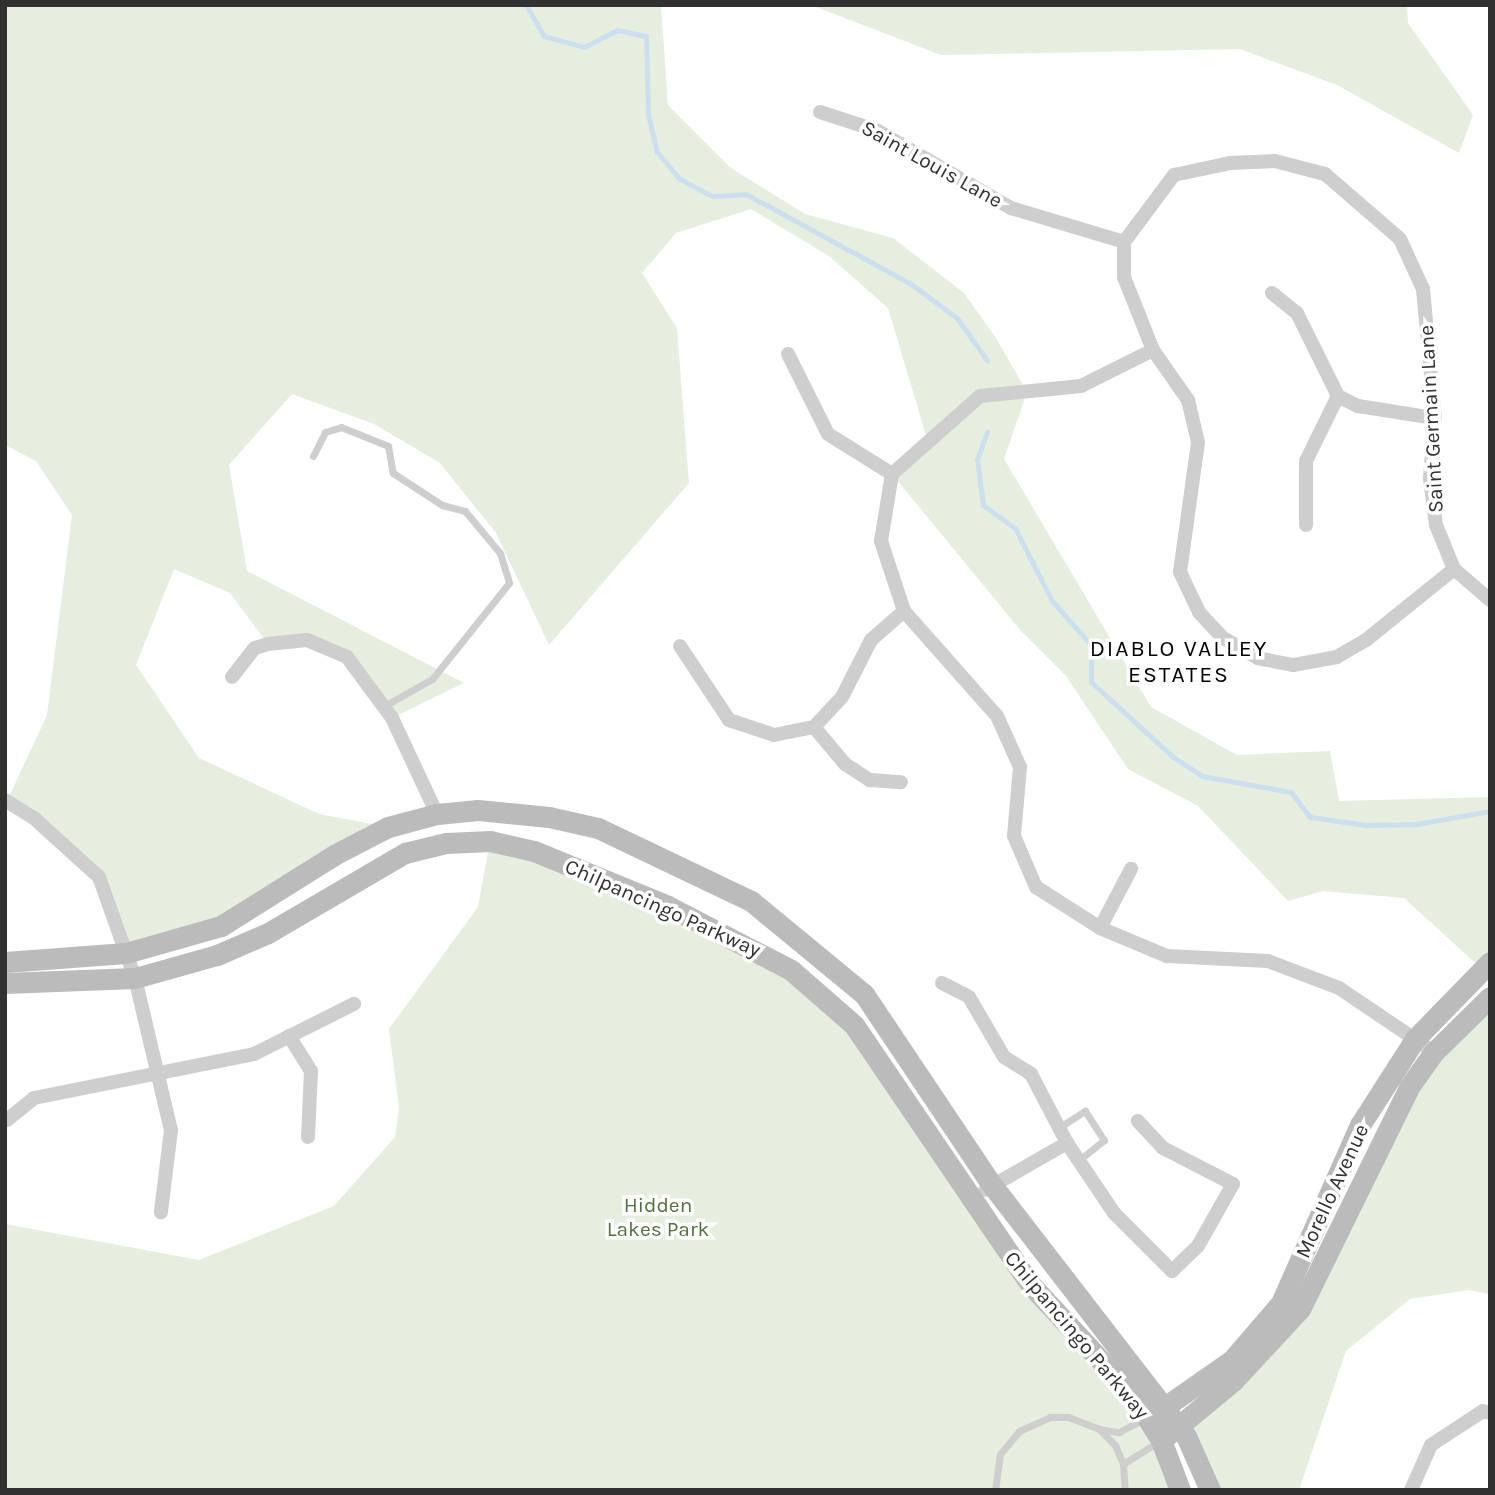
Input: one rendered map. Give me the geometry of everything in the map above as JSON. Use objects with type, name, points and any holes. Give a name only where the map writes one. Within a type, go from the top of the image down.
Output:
[{"type":"street","name":"Saint Louis Lane","points":[[820,112],[878,131],[1011,208],[1124,243]]},
{"type":"street","name":"Saint Germain Lane","points":[[1124,243],[1174,175],[1230,163],[1275,161],[1325,174],[1400,239],[1423,289],[1435,418],[1430,478],[1436,525],[1454,569],[1490,600]]},
{"type":"street","points":[[1124,243],[1128,299],[1153,350],[1188,400],[1198,442],[1180,572],[1199,612],[1223,638],[1258,658],[1293,665],[1337,657],[1454,569]]},
{"type":"street","points":[[1272,293],[1297,313],[1338,396],[1358,406],[1435,418]]},
{"type":"street","points":[[1153,350],[1081,386],[980,397],[892,474],[881,541],[904,611],[997,716],[1020,767],[1014,836],[1036,887],[1100,928],[1167,956],[1268,961],[1339,988],[1434,1052]]},
{"type":"street","points":[[788,355],[828,434],[892,474]]},
{"type":"street","points":[[1306,525],[1306,460],[1338,396]]},
{"type":"street","points":[[680,646],[729,720],[774,735],[814,727],[842,697],[871,640],[904,611]]},
{"type":"street","points":[[232,677],[255,648],[307,640],[347,657],[384,706],[437,814]]},
{"type":"street","points":[[814,727],[845,764],[870,780],[901,782]]},
{"type":"street","points":[[5,800],[35,819],[99,877],[135,978],[171,1130],[161,1212]]},
{"type":"street","name":"Chilpancingo Parkway","points":[[5,962],[126,953],[221,926],[334,855],[388,827],[437,814],[478,810],[549,817],[598,828],[751,901],[864,995],[992,1185],[1130,1358],[1156,1413],[1161,1440]]},
{"type":"street","name":"Chilpancingo Parkway","points":[[5,983],[135,978],[218,955],[268,933],[405,853],[446,843],[490,841],[534,851],[734,936],[791,970],[854,1024],[1031,1285],[1156,1413]]},
{"type":"street","points":[[1100,928],[1131,869]]},
{"type":"street","name":"Morello Avenue","points":[[1156,1413],[1232,1360],[1281,1303],[1360,1125],[1415,1039],[1490,962]]},
{"type":"street","points":[[942,983],[969,997],[1004,1057],[1031,1074],[1067,1143],[1114,1213],[1172,1271],[1198,1245],[1233,1184],[1163,1148],[1138,1121]]},
{"type":"street","name":"Morello Avenue","points":[[1161,1440],[1233,1381],[1300,1309],[1409,1087],[1434,1052],[1490,997]]},
{"type":"street","points":[[7,1120],[34,1098],[254,1054],[354,1004]]},
{"type":"street","points":[[289,1035],[311,1071],[308,1137]]},
{"type":"street","points":[[971,1197],[1067,1143]]},
{"type":"street","points":[[1411,1490],[1431,1445],[1483,1411],[1490,1413]]},
{"type":"street","points":[[1156,1413],[1179,1427],[1210,1490]]},
{"type":"street","points":[[1161,1440],[1180,1490]]},
{"type":"lane","points":[[313,456],[325,432],[341,427],[388,446],[393,473],[442,505],[465,511],[500,553],[509,583],[432,679],[384,706]]},
{"type":"lane","points":[[1060,1127],[1085,1111],[1104,1140],[1079,1160]]},
{"type":"lane","points":[[995,1490],[1000,1454],[1032,1423],[1068,1417],[1099,1429],[1119,1432],[1156,1413]]},
{"type":"lane","points":[[1099,1429],[1124,1464],[1125,1490]]},
{"type":"lane","points":[[1124,1464],[1161,1440]]},
{"type":"green space","points":[[5,5],[661,5],[668,105],[731,168],[805,214],[893,238],[964,293],[996,338],[1027,392],[1004,459],[1151,707],[1237,755],[1330,751],[1339,801],[1490,797],[1490,962],[1482,969],[1404,898],[1323,891],[1288,901],[1198,806],[1128,769],[1066,676],[1021,631],[892,474],[928,442],[888,308],[829,256],[751,209],[676,233],[642,273],[677,328],[689,483],[549,645],[496,533],[440,463],[374,424],[292,394],[229,465],[247,571],[464,683],[392,718],[362,671],[307,640],[268,644],[230,593],[174,569],[136,665],[199,758],[319,814],[388,827],[221,926],[126,953],[99,877],[7,801],[47,715],[72,515],[36,461],[5,445]]},
{"type":"green space","points":[[811,5],[1407,5],[1408,23],[1473,115],[1459,153],[1337,85],[1240,49],[941,55]]},
{"type":"green space","name":"Hidden Lakes Park","points":[[490,841],[734,936],[854,1025],[965,1188],[1132,1394],[1180,1490],[5,1490],[5,1224],[199,1260],[334,1206],[395,1137],[399,1108],[389,1029],[478,907]]},
{"type":"green space","points":[[1490,997],[1490,1294],[1468,1290],[1410,1299],[1346,1351],[1299,1490],[1210,1490],[1186,1436],[1199,1412],[1300,1309],[1409,1087]]},
{"type":"waterway","points":[[526,5],[544,36],[584,47],[617,30],[646,36],[648,114],[657,152],[680,179],[712,196],[746,194],[911,284],[957,318],[987,360]]},
{"type":"waterway","points":[[987,432],[977,459],[983,505],[1015,528],[1052,601],[1091,645],[1091,682],[1173,757],[1202,776],[1291,792],[1310,817],[1366,825],[1417,824],[1490,811]]},
{"type":"district","name":"DIABLO VALLEY ESTATES","points":[[1179,662]]}]
